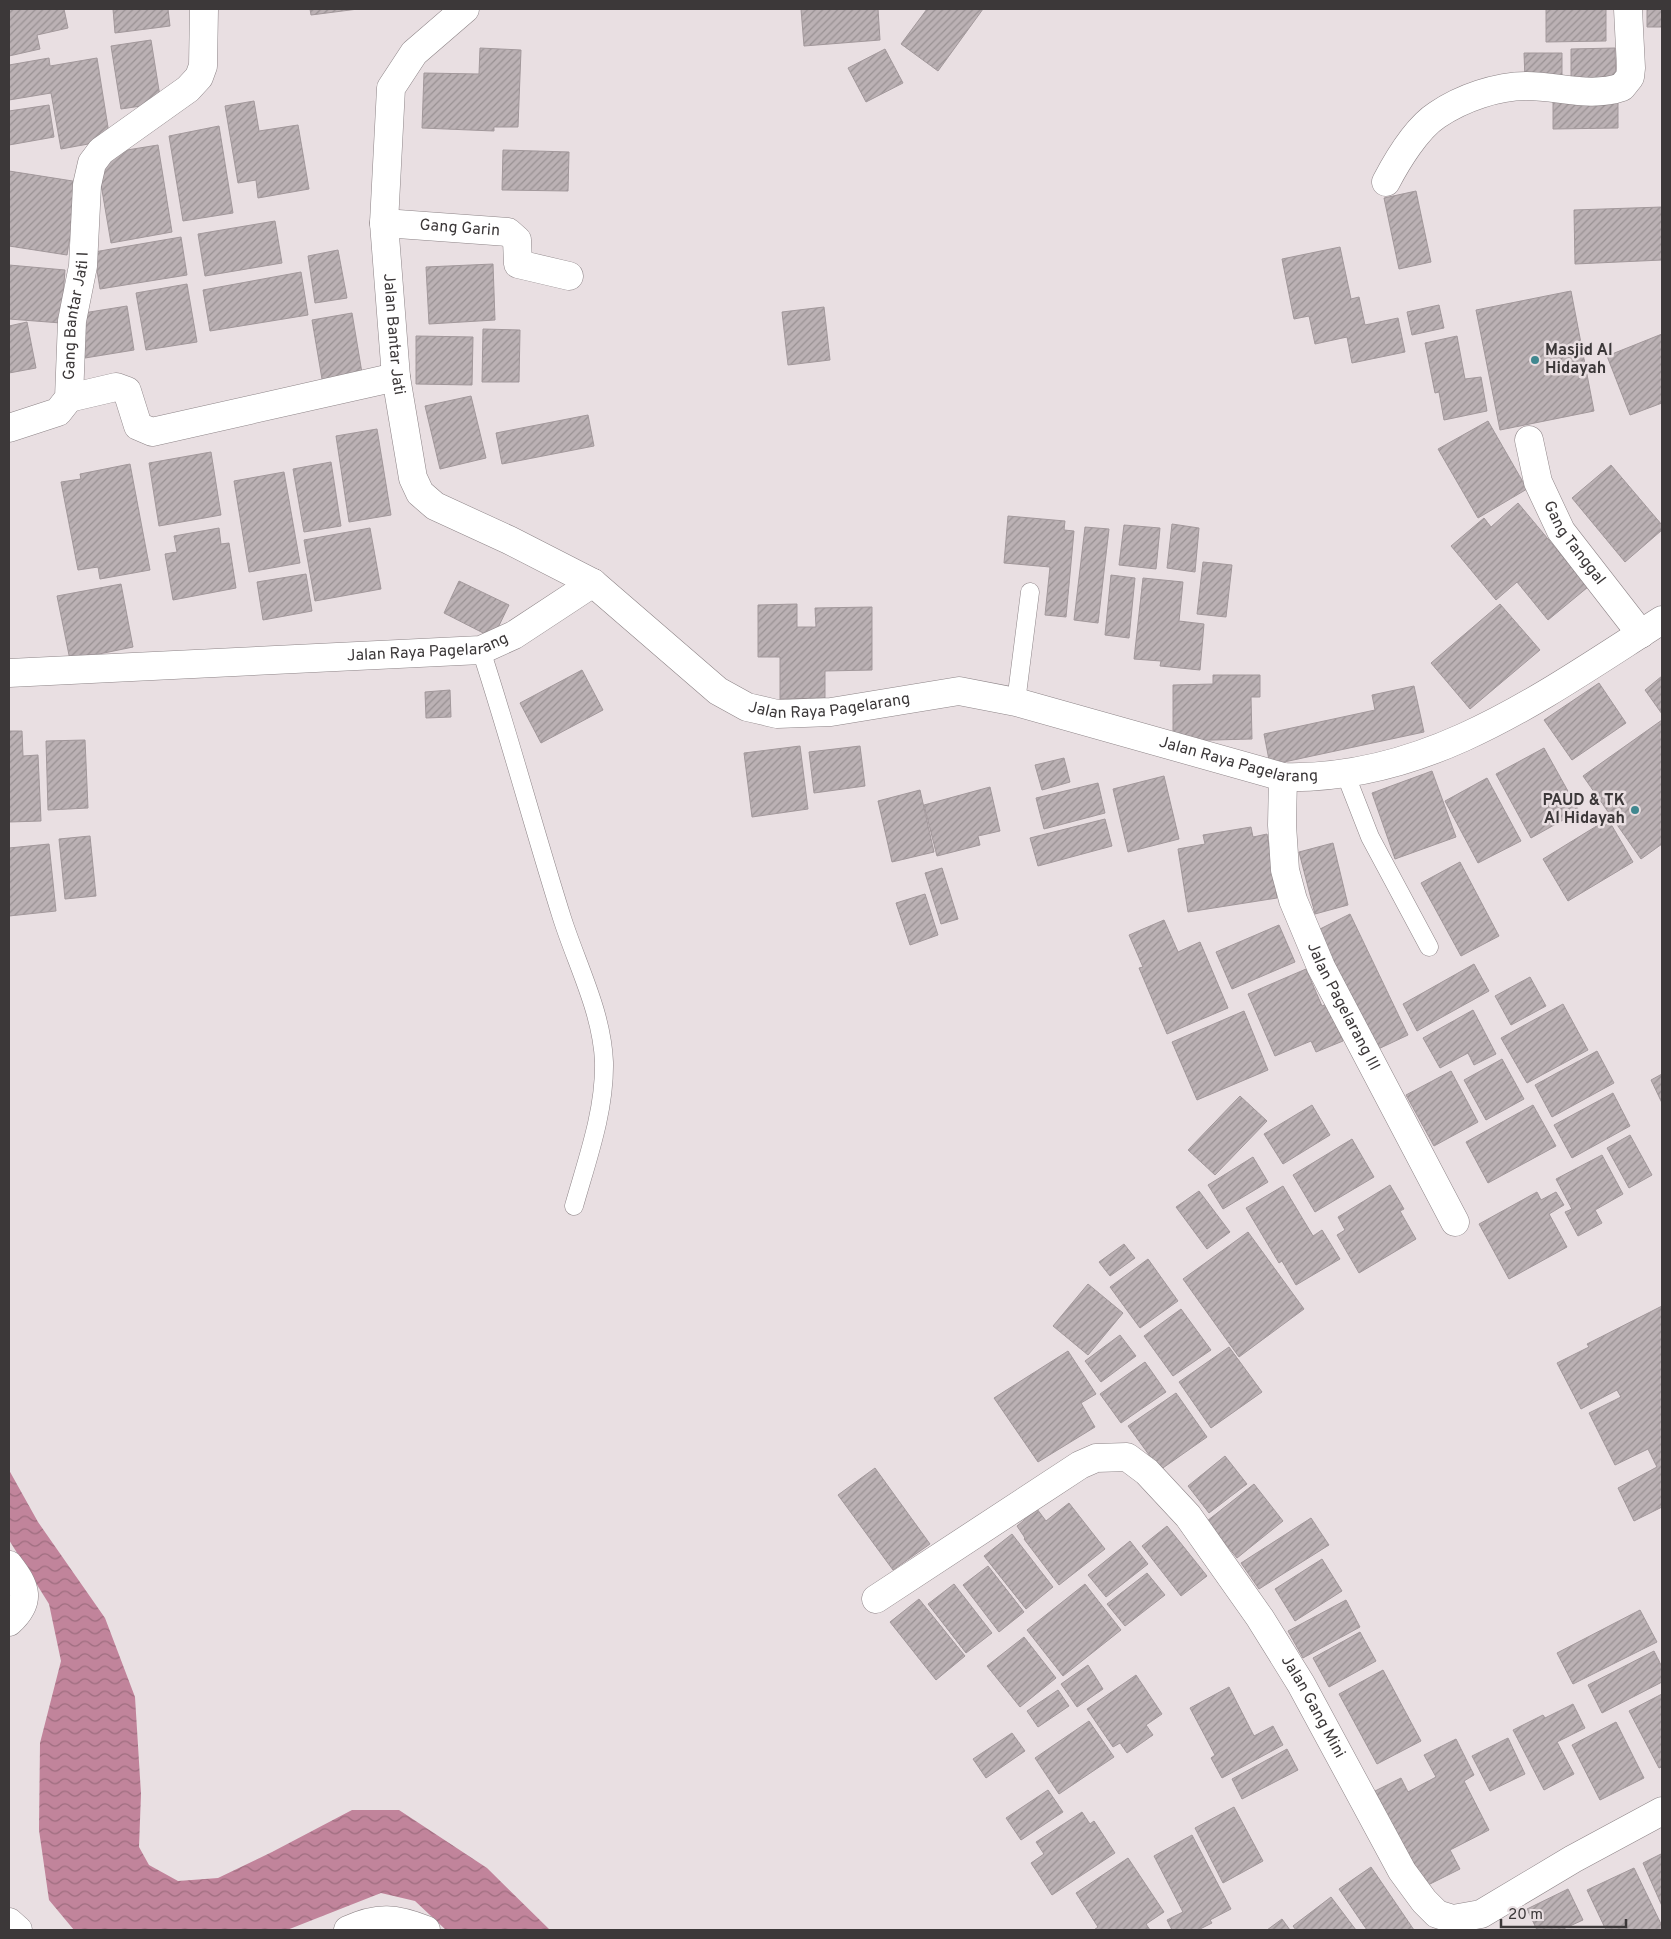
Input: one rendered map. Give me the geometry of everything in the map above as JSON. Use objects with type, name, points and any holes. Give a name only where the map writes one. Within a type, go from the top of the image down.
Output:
[{"type":"street","name":"Gang Bantar Jati I","points":[[9,428],[58,412],[69,398],[72,321],[83,266],[87,185],[92,163],[101,151],[188,88],[199,76],[203,66],[204,9]]},
{"type":"street","name":"Jalan Bantar Jati","points":[[465,9],[414,53],[391,88],[384,223],[396,377],[413,478],[420,493],[435,506],[509,540],[593,583]]},
{"type":"street","points":[[1386,182],[1398,157],[1436,115],[1468,99],[1499,88],[1527,86],[1595,92],[1622,87],[1630,78],[1628,9]]},
{"type":"street","name":"Gang Garin","points":[[384,223],[508,232],[517,240],[518,264],[569,276]]},
{"type":"street","points":[[69,398],[116,387],[127,391],[138,426],[152,432],[396,377]]},
{"type":"street","name":"Gang Tanggal","points":[[1528,440],[1538,482],[1561,531],[1652,627]]},
{"type":"street","name":"Jalan Raya Pagelarang","points":[[9,673],[481,650],[514,635],[593,583],[690,668],[718,690],[746,707],[777,714],[831,712],[959,691],[1016,702],[1284,777],[1314,778],[1412,759],[1473,735],[1542,696],[1652,627]]},
{"type":"street","name":"Jalan Pagelarang III","points":[[1284,777],[1282,824],[1286,870],[1293,900],[1321,967],[1455,1222]]},
{"type":"street","name":"Jalan Gang Mini","points":[[876,1599],[1080,1465],[1096,1458],[1127,1457],[1148,1472],[1188,1516],[1260,1618],[1301,1684],[1402,1871],[1424,1901],[1436,1914],[1453,1919],[1485,1922]]},
{"type":"street","points":[[9,1565],[24,1588],[25,1603],[9,1622]]},
{"type":"street","points":[[1485,1922],[1566,1863],[1662,1811]]},
{"type":"street","points":[[348,1930],[366,1922],[403,1920],[426,1930]]},
{"type":"street","points":[[9,1922],[18,1930]]},
{"type":"lane","points":[[1016,702],[1030,592]]},
{"type":"lane","points":[[481,650],[514,751],[562,917],[599,1025],[604,1063],[600,1112],[574,1206]]},
{"type":"lane","points":[[1344,773],[1370,837],[1429,947]]},
{"type":"water","points":[[9,1470],[38,1522],[105,1618],[135,1697],[141,1794],[139,1847],[149,1865],[178,1881],[218,1878],[352,1810],[399,1810],[487,1868],[550,1930],[446,1930],[415,1901],[381,1893],[287,1930],[74,1930],[49,1900],[39,1830],[40,1743],[61,1661],[49,1604],[9,1540]]},
{"type":"building","points":[[9,9],[64,9],[68,28],[37,35],[40,49],[9,56]]},
{"type":"building","points":[[113,9],[168,9],[170,26],[115,33]]},
{"type":"building","points":[[310,9],[358,9],[311,15]]},
{"type":"building","points":[[801,9],[878,9],[880,40],[804,46]]},
{"type":"building","points":[[927,9],[983,9],[938,71],[901,44]]},
{"type":"building","points":[[1546,9],[1606,9],[1606,41],[1546,42]]},
{"type":"building","points":[[1647,9],[1662,9],[1662,27],[1647,27]]},
{"type":"building","points":[[151,40],[161,103],[121,109],[111,46]]},
{"type":"building","points":[[480,48],[521,50],[518,127],[494,127],[494,131],[422,128],[424,73],[479,74]]},
{"type":"building","points":[[1615,48],[1616,83],[1571,84],[1571,49]]},
{"type":"building","points":[[885,49],[903,83],[866,102],[848,68]]},
{"type":"building","points":[[1524,53],[1562,53],[1562,79],[1525,79]]},
{"type":"building","points":[[49,58],[50,66],[97,58],[110,140],[61,149],[51,93],[9,100],[9,65]]},
{"type":"building","points":[[254,101],[259,131],[298,125],[309,189],[258,198],[256,180],[238,183],[225,106]]},
{"type":"building","points":[[1553,101],[1618,101],[1618,128],[1553,129]]},
{"type":"building","points":[[49,105],[54,137],[9,145],[9,111]]},
{"type":"building","points":[[219,126],[233,213],[183,221],[169,136]]},
{"type":"building","points":[[158,145],[172,232],[111,243],[96,155]]},
{"type":"building","points":[[503,150],[569,152],[568,191],[502,190]]},
{"type":"building","points":[[9,171],[79,182],[67,255],[9,246]]},
{"type":"building","points":[[1416,191],[1431,262],[1399,269],[1384,198]]},
{"type":"building","points":[[1662,207],[1662,260],[1575,264],[1574,210]]},
{"type":"building","points":[[275,221],[282,263],[205,276],[198,234]]},
{"type":"building","points":[[181,237],[187,275],[100,289],[94,252]]},
{"type":"building","points":[[1340,247],[1351,299],[1359,297],[1365,325],[1398,318],[1405,352],[1352,363],[1347,337],[1315,344],[1309,316],[1294,319],[1282,259]]},
{"type":"building","points":[[338,250],[347,298],[315,303],[308,256]]},
{"type":"building","points":[[493,264],[495,320],[429,324],[426,267]]},
{"type":"building","points":[[9,265],[65,270],[61,323],[9,319]]},
{"type":"building","points":[[301,272],[308,315],[210,331],[203,290]]},
{"type":"building","points":[[187,284],[197,342],[146,350],[136,293]]},
{"type":"building","name":"Masjid Al Hidayah","points":[[1571,291],[1594,411],[1500,430],[1476,310]]},
{"type":"building","points":[[1439,305],[1444,328],[1412,335],[1407,312]]},
{"type":"building","points":[[127,306],[134,350],[85,358],[77,314]]},
{"type":"building","points":[[824,307],[830,360],[788,365],[782,312]]},
{"type":"building","points":[[352,313],[363,379],[323,385],[312,320]]},
{"type":"building","points":[[27,322],[36,368],[9,373],[9,326]]},
{"type":"building","points":[[483,329],[520,330],[519,382],[482,382]]},
{"type":"building","points":[[1662,334],[1662,403],[1630,415],[1607,356]]},
{"type":"building","points":[[416,336],[473,337],[472,385],[416,384]]},
{"type":"building","points":[[1457,336],[1465,379],[1481,377],[1487,411],[1444,420],[1439,392],[1435,393],[1425,343]]},
{"type":"building","points":[[471,396],[486,458],[440,469],[425,406]]},
{"type":"building","points":[[588,415],[594,446],[502,464],[496,433]]},
{"type":"building","points":[[1488,421],[1527,489],[1478,518],[1438,449]]},
{"type":"building","points":[[377,429],[391,515],[349,522],[336,436]]},
{"type":"building","points":[[211,452],[221,515],[159,526],[149,463]]},
{"type":"building","points":[[331,462],[341,526],[304,532],[293,469]]},
{"type":"building","points":[[130,464],[150,570],[100,579],[98,567],[78,570],[61,482],[81,479],[80,474]]},
{"type":"building","points":[[1611,465],[1662,525],[1662,530],[1625,562],[1572,498]]},
{"type":"building","points":[[284,472],[300,563],[249,572],[234,481]]},
{"type":"building","points":[[1518,503],[1588,587],[1548,620],[1517,582],[1496,600],[1451,546],[1484,518],[1491,527]]},
{"type":"building","points":[[1008,516],[1065,521],[1064,530],[1074,531],[1066,617],[1045,615],[1050,567],[1004,563]]},
{"type":"building","points":[[1172,524],[1199,528],[1195,572],[1167,568]]},
{"type":"building","points":[[1124,525],[1160,528],[1156,569],[1119,565]]},
{"type":"building","points":[[1085,527],[1109,529],[1098,623],[1074,620]]},
{"type":"building","points":[[219,528],[221,544],[229,543],[236,588],[173,600],[165,554],[177,552],[174,536]]},
{"type":"building","points":[[370,528],[381,589],[315,601],[304,540]]},
{"type":"building","points":[[1203,562],[1232,565],[1226,617],[1197,614]]},
{"type":"building","points":[[306,574],[312,611],[263,620],[257,582]]},
{"type":"building","points":[[1111,575],[1135,578],[1129,638],[1105,635]]},
{"type":"building","points":[[1143,578],[1183,582],[1179,621],[1204,624],[1200,670],[1160,666],[1161,661],[1134,659]]},
{"type":"building","points":[[459,581],[509,605],[493,638],[444,613]]},
{"type":"building","points":[[121,584],[133,647],[70,660],[57,596]]},
{"type":"building","points":[[797,604],[797,627],[816,627],[815,608],[872,607],[872,670],[825,671],[825,698],[780,699],[780,657],[758,657],[758,605]]},
{"type":"building","points":[[1500,604],[1540,650],[1470,709],[1431,663]]},
{"type":"building","points":[[582,670],[603,710],[541,743],[520,703]]},
{"type":"building","points":[[1213,675],[1260,675],[1260,697],[1251,697],[1252,739],[1173,741],[1173,685],[1213,684]]},
{"type":"building","points":[[1662,676],[1662,714],[1645,690]]},
{"type":"building","points":[[1599,683],[1626,723],[1572,760],[1544,720]]},
{"type":"building","points":[[1414,686],[1424,732],[1270,765],[1264,734],[1375,710],[1372,695]]},
{"type":"building","points":[[450,690],[451,717],[426,718],[425,692]]},
{"type":"building","name":"PAUD & TK Al Hidayah","points":[[1662,720],[1662,844],[1641,859],[1583,776]]},
{"type":"building","points":[[9,731],[22,731],[23,756],[38,755],[41,821],[9,822]]},
{"type":"building","points":[[85,740],[88,808],[48,810],[46,741]]},
{"type":"building","points":[[800,746],[808,809],[752,817],[744,753]]},
{"type":"building","points":[[860,746],[865,786],[814,793],[809,752]]},
{"type":"building","points":[[1544,748],[1579,811],[1531,838],[1496,774]]},
{"type":"building","points":[[1064,758],[1070,782],[1042,790],[1035,765]]},
{"type":"building","points":[[1432,771],[1456,837],[1395,859],[1372,793]]},
{"type":"building","points":[[1164,776],[1179,839],[1128,852],[1113,789]]},
{"type":"building","points":[[1487,778],[1521,841],[1478,863],[1445,801]]},
{"type":"building","points":[[1098,783],[1105,813],[1044,829],[1036,798]]},
{"type":"building","points":[[990,787],[1000,831],[978,836],[980,845],[937,856],[924,805]]},
{"type":"building","points":[[920,790],[934,852],[892,862],[878,801]]},
{"type":"building","points":[[1105,819],[1112,846],[1038,866],[1030,838]]},
{"type":"building","points":[[1608,819],[1633,862],[1568,901],[1543,859]]},
{"type":"building","points":[[1251,827],[1253,837],[1267,834],[1277,898],[1188,912],[1178,849],[1205,844],[1203,835]]},
{"type":"building","points":[[90,836],[96,896],[65,899],[59,839]]},
{"type":"building","points":[[1333,843],[1348,905],[1315,914],[1299,852]]},
{"type":"building","points":[[49,844],[56,911],[9,916],[9,848]]},
{"type":"building","points":[[1460,862],[1499,936],[1461,956],[1421,883]]},
{"type":"building","points":[[942,868],[958,919],[941,924],[925,873]]},
{"type":"building","points":[[925,894],[938,935],[910,945],[896,903]]},
{"type":"building","points":[[1350,914],[1408,1035],[1374,1051],[1316,931]]},
{"type":"building","points":[[1164,920],[1178,952],[1200,942],[1228,1008],[1167,1034],[1139,968],[1143,967],[1129,935]]},
{"type":"building","points":[[1279,925],[1295,962],[1232,989],[1216,952]]},
{"type":"building","points":[[1474,964],[1489,991],[1417,1031],[1403,1004]]},
{"type":"building","points":[[1306,969],[1322,1006],[1327,1004],[1343,1041],[1316,1052],[1311,1041],[1275,1056],[1248,994]]},
{"type":"building","points":[[1530,977],[1546,1006],[1511,1025],[1495,996]]},
{"type":"building","points":[[1563,1004],[1588,1050],[1527,1083],[1501,1038]]},
{"type":"building","points":[[1473,1010],[1496,1054],[1474,1065],[1468,1053],[1440,1068],[1423,1038]]},
{"type":"building","points":[[1244,1011],[1268,1070],[1197,1100],[1172,1042]]},
{"type":"building","points":[[1597,1051],[1614,1083],[1552,1117],[1535,1085]]},
{"type":"building","points":[[1502,1059],[1524,1099],[1486,1120],[1464,1080]]},
{"type":"building","points":[[1451,1071],[1478,1122],[1434,1146],[1406,1095]]},
{"type":"building","points":[[1662,1074],[1662,1103],[1651,1080]]},
{"type":"building","points":[[1613,1093],[1630,1126],[1572,1158],[1554,1125]]},
{"type":"building","points":[[1240,1096],[1267,1121],[1215,1175],[1188,1150]]},
{"type":"building","points":[[1312,1105],[1330,1135],[1283,1164],[1264,1134]]},
{"type":"building","points":[[1533,1105],[1556,1146],[1488,1183],[1466,1142]]},
{"type":"building","points":[[1630,1135],[1652,1175],[1629,1188],[1607,1148]]},
{"type":"building","points":[[1352,1139],[1374,1177],[1315,1212],[1293,1175]]},
{"type":"building","points":[[1602,1155],[1623,1194],[1595,1210],[1602,1223],[1578,1236],[1565,1212],[1572,1209],[1556,1179]]},
{"type":"building","points":[[1253,1157],[1268,1182],[1223,1209],[1208,1185]]},
{"type":"building","points":[[1390,1185],[1404,1209],[1400,1211],[1416,1239],[1359,1273],[1337,1235],[1345,1230],[1338,1217]]},
{"type":"building","points":[[1283,1186],[1313,1236],[1322,1230],[1340,1259],[1296,1285],[1282,1261],[1279,1263],[1246,1208]]},
{"type":"building","points":[[1199,1191],[1230,1232],[1207,1249],[1176,1207]]},
{"type":"building","points":[[1537,1192],[1541,1200],[1556,1192],[1564,1205],[1549,1214],[1567,1247],[1509,1279],[1479,1224]]},
{"type":"building","points":[[1248,1232],[1304,1309],[1239,1357],[1183,1279]]},
{"type":"building","points":[[1124,1244],[1135,1258],[1110,1276],[1099,1262]]},
{"type":"building","points":[[1148,1259],[1178,1301],[1140,1328],[1110,1287]]},
{"type":"building","points":[[1088,1284],[1123,1313],[1088,1355],[1053,1326]]},
{"type":"building","points":[[1662,1306],[1662,1507],[1634,1521],[1618,1488],[1657,1467],[1648,1449],[1615,1465],[1589,1413],[1621,1397],[1617,1390],[1581,1409],[1557,1363],[1589,1347],[1587,1344]]},
{"type":"building","points":[[1181,1309],[1211,1350],[1173,1376],[1144,1336]]},
{"type":"building","points":[[1120,1335],[1136,1356],[1101,1382],[1085,1361]]},
{"type":"building","points":[[1229,1347],[1262,1392],[1211,1428],[1179,1382]]},
{"type":"building","points":[[1068,1351],[1096,1394],[1081,1403],[1095,1427],[1038,1462],[994,1398]]},
{"type":"building","points":[[1145,1362],[1166,1392],[1121,1423],[1100,1394]]},
{"type":"building","points":[[1176,1393],[1207,1437],[1160,1470],[1128,1426]]},
{"type":"building","points":[[1225,1456],[1247,1484],[1209,1513],[1188,1486]]},
{"type":"building","points":[[875,1468],[930,1544],[893,1570],[838,1495]]},
{"type":"building","points":[[1254,1484],[1283,1521],[1237,1558],[1207,1521]]},
{"type":"building","points":[[1069,1503],[1105,1549],[1059,1585],[1024,1539],[1017,1526],[1037,1509],[1046,1521]]},
{"type":"building","points":[[1311,1518],[1329,1545],[1259,1589],[1241,1563]]},
{"type":"building","points":[[1167,1526],[1207,1576],[1181,1596],[1142,1546]]},
{"type":"building","points":[[1012,1534],[1053,1587],[1026,1609],[984,1556]]},
{"type":"building","points":[[1130,1541],[1148,1564],[1106,1597],[1088,1575]]},
{"type":"building","points":[[1322,1559],[1342,1591],[1295,1621],[1275,1589]]},
{"type":"building","points":[[988,1566],[1024,1612],[999,1632],[963,1585]]},
{"type":"building","points":[[1147,1573],[1165,1595],[1125,1626],[1107,1604]]},
{"type":"building","points":[[954,1584],[992,1633],[966,1653],[928,1604]]},
{"type":"building","points":[[1085,1584],[1121,1630],[1063,1676],[1027,1630]]},
{"type":"building","points":[[919,1599],[965,1656],[936,1680],[890,1622]]},
{"type":"building","points":[[1346,1600],[1360,1627],[1303,1658],[1288,1631]]},
{"type":"building","points":[[1640,1610],[1657,1642],[1573,1684],[1557,1653]]},
{"type":"building","points":[[1360,1632],[1376,1661],[1329,1687],[1313,1658]]},
{"type":"building","points":[[1024,1637],[1056,1678],[1020,1707],[987,1666]]},
{"type":"building","points":[[1654,1651],[1662,1667],[1662,1682],[1602,1713],[1588,1685]]},
{"type":"building","points":[[1088,1665],[1103,1689],[1077,1707],[1061,1684]]},
{"type":"building","points":[[1383,1670],[1421,1741],[1377,1764],[1339,1694]]},
{"type":"building","points":[[1136,1675],[1162,1714],[1146,1725],[1153,1735],[1127,1753],[1120,1743],[1113,1747],[1087,1709]]},
{"type":"building","points":[[1229,1687],[1254,1736],[1273,1726],[1283,1745],[1222,1778],[1211,1758],[1215,1755],[1190,1708]]},
{"type":"building","points":[[1058,1690],[1069,1706],[1038,1727],[1027,1711]]},
{"type":"building","points":[[1662,1694],[1662,1767],[1659,1768],[1629,1711]]},
{"type":"building","points":[[1573,1704],[1585,1728],[1557,1742],[1574,1774],[1544,1790],[1513,1730],[1543,1715],[1545,1718]]},
{"type":"building","points":[[1089,1721],[1114,1757],[1059,1794],[1035,1758]]},
{"type":"building","points":[[1616,1722],[1644,1778],[1600,1800],[1572,1745]]},
{"type":"building","points":[[1012,1733],[1025,1751],[986,1778],[973,1759]]},
{"type":"building","points":[[1508,1738],[1525,1774],[1490,1791],[1472,1756]]},
{"type":"building","points":[[1456,1739],[1474,1775],[1464,1781],[1489,1830],[1450,1850],[1460,1869],[1426,1886],[1379,1806],[1382,1804],[1375,1791],[1401,1778],[1408,1792],[1436,1777],[1424,1755]]},
{"type":"building","points":[[1287,1749],[1298,1770],[1242,1799],[1232,1779]]},
{"type":"building","points":[[1048,1790],[1063,1812],[1021,1840],[1006,1818]]},
{"type":"building","points":[[1234,1807],[1263,1861],[1223,1883],[1195,1828]]},
{"type":"building","points":[[1082,1812],[1090,1824],[1094,1821],[1115,1853],[1052,1895],[1031,1863],[1044,1854],[1036,1842]]},
{"type":"building","points":[[1192,1835],[1231,1909],[1210,1920],[1212,1923],[1198,1930],[1172,1930],[1167,1920],[1183,1912],[1154,1856]]},
{"type":"building","points":[[1661,1854],[1662,1856],[1662,1906],[1643,1863]]},
{"type":"building","points":[[1128,1858],[1164,1912],[1146,1924],[1150,1930],[1094,1930],[1098,1927],[1076,1893]]},
{"type":"building","points":[[1371,1867],[1414,1930],[1367,1930],[1339,1889]]},
{"type":"building","points":[[1634,1868],[1662,1926],[1662,1930],[1606,1930],[1587,1890]]},
{"type":"building","points":[[1568,1889],[1583,1920],[1561,1930],[1537,1930],[1527,1909]]},
{"type":"building","points":[[1331,1897],[1356,1930],[1296,1930],[1293,1926]]},
{"type":"building","points":[[1282,1919],[1290,1930],[1267,1930]]},
{"type":"place","name":"Masjid Al Hidayah","points":[[1535,360]]},
{"type":"place","name":"PAUD & TK Al Hidayah","points":[[1635,810]]}]
